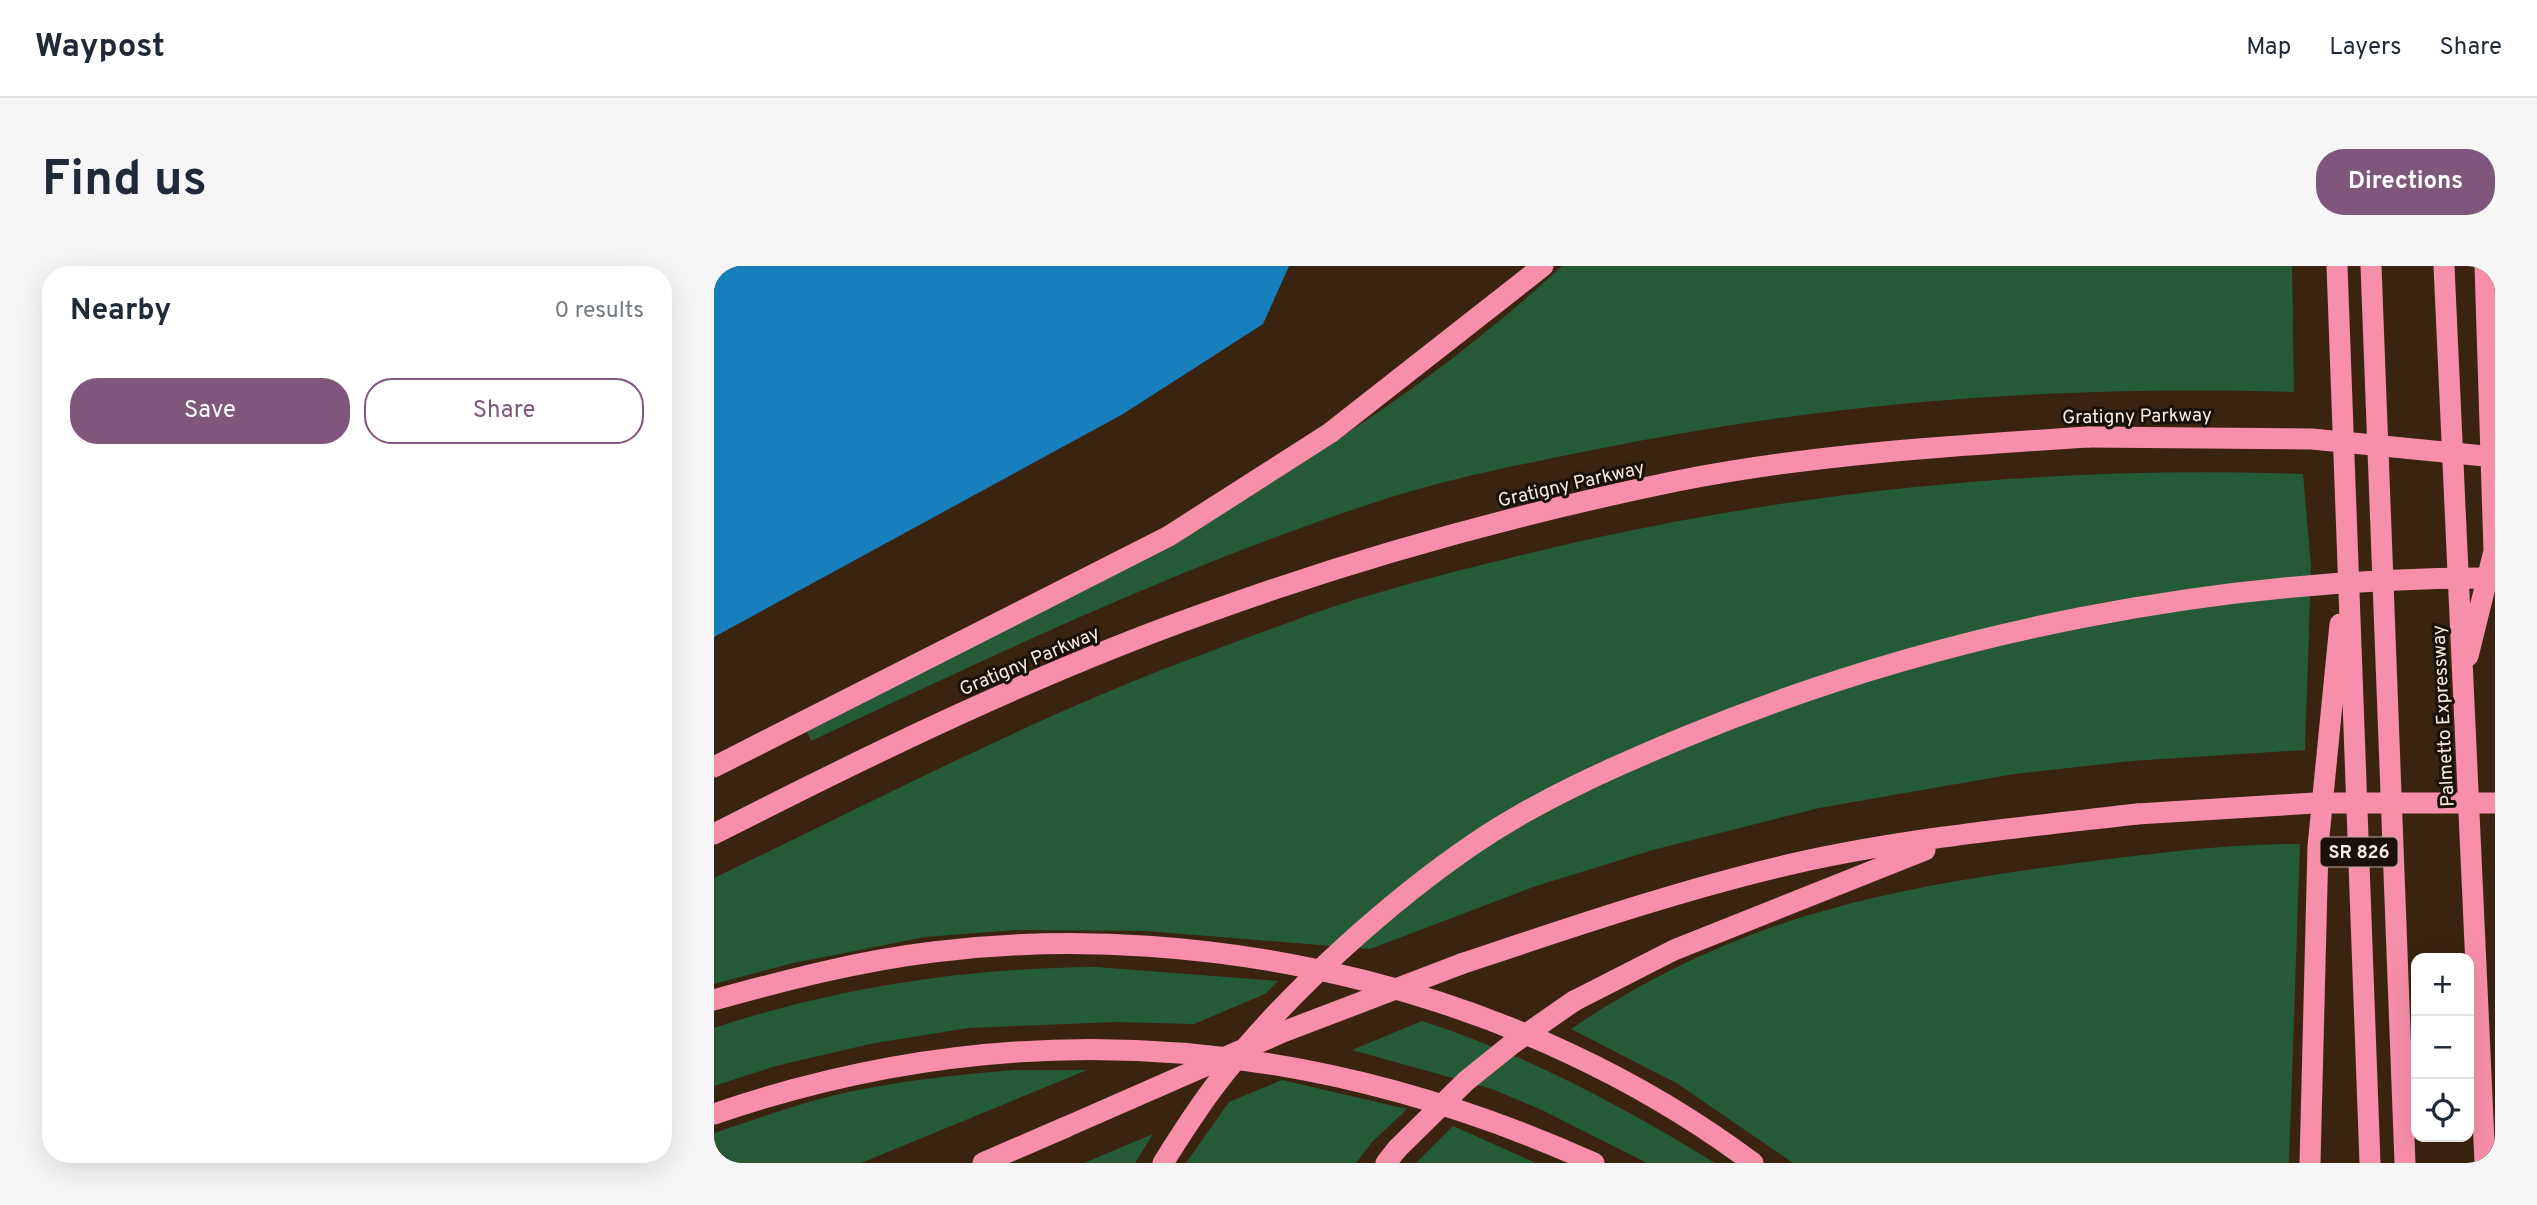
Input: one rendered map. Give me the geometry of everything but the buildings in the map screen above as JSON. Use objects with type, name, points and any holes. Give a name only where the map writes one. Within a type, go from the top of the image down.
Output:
[{"type":"highway","points":[[714,767],[1169,536],[1330,433],[1543,266]]},
{"type":"highway","name":"SR 826","points":[[2337,266],[2370,1163]]},
{"type":"highway","points":[[2371,266],[2405,1163]]},
{"type":"highway","name":"Palmetto Expressway","points":[[2444,266],[2485,1163]]},
{"type":"highway","points":[[2462,678],[2494,551],[2485,266]]},
{"type":"highway","name":"Gratigny Parkway","points":[[714,834],[990,701],[1091,657],[1202,614],[1441,537],[1679,481],[1910,449],[2088,437],[2312,439],[2495,457]]},
{"type":"highway","points":[[2310,1163],[2318,846],[2347,542]]},
{"type":"highway","points":[[1163,1163],[1228,1069],[1286,1007],[1373,922],[1474,844],[1537,806],[1631,759],[1731,718],[1837,682],[1941,652],[2074,621],[2177,601],[2261,589],[2396,579],[2495,579]]},
{"type":"highway","points":[[983,1163],[1283,1032],[1461,964],[1607,915],[1797,863],[1962,835],[2137,814],[2314,803],[2495,803]]},
{"type":"highway","points":[[1391,1156],[1466,1081],[1512,1044],[1574,1001],[1674,950],[1962,835]]},
{"type":"highway","points":[[714,1000],[828,970],[933,952],[1092,943],[1226,953],[1365,981],[1501,1025],[1642,1093],[1753,1163]]},
{"type":"highway","points":[[714,1114],[829,1081],[978,1056],[1120,1050],[1200,1053],[1301,1067],[1366,1081],[1485,1118],[1594,1163]]},
{"type":"green space","points":[[1562,266],[2292,266],[2294,392],[2117,391],[1942,400],[1680,433],[1460,478],[1382,500],[1309,525],[1164,581],[1022,643],[811,741],[806,730],[1103,577],[1295,466],[1388,405],[1477,339]]},
{"type":"green space","points":[[2205,472],[2303,474],[2311,567],[2305,750],[2131,761],[2014,774],[1819,808],[1653,850],[1536,886],[1370,949],[1146,931],[1015,930],[925,937],[789,964],[714,984],[714,878],[1076,705],[1174,665],[1335,606],[1389,589],[1622,532],[1814,499],[2009,479]]},
{"type":"green space","points":[[2300,844],[2289,1163],[1793,1163],[1678,1084],[1571,1029],[1630,992],[1689,961],[1747,936],[1867,899],[2063,865],[2211,848]]},
{"type":"green space","points":[[1096,967],[1278,981],[1265,994],[1194,1024],[1116,1022],[968,1028],[870,1044],[776,1066],[714,1086],[714,1028],[808,1001],[903,982],[999,971]]},
{"type":"green space","points":[[1422,1021],[1499,1049],[1573,1083],[1715,1163],[1647,1163],[1542,1110],[1492,1089],[1352,1050]]},
{"type":"green space","points":[[1015,1070],[1087,1070],[861,1163],[714,1163],[714,1133],[799,1105],[897,1083]]},
{"type":"green space","points":[[1282,1080],[1407,1109],[1372,1142],[1356,1163],[1186,1163],[1229,1102]]},
{"type":"green space","points":[[1453,1126],[1536,1163],[1416,1163]]},
{"type":"green space","points":[[1153,1134],[1135,1163],[1084,1163]]},
{"type":"water","points":[[714,266],[1289,266],[1263,324],[1123,414],[714,637]]}]
